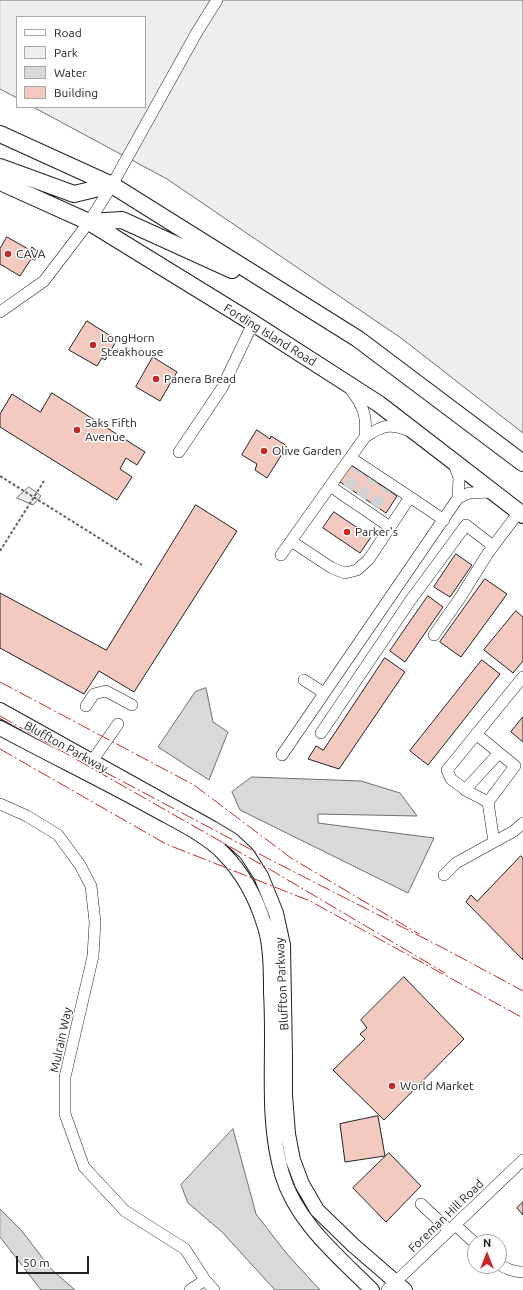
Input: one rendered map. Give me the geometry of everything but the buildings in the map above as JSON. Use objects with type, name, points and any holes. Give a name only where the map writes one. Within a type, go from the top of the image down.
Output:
[{"type":"highway","points":[[0,134],[112,185],[290,296],[358,339],[523,463]]},
{"type":"highway","points":[[0,167],[74,194],[112,185]]},
{"type":"highway","name":"Fording Island Road","points":[[0,182],[89,222],[253,323],[379,404],[521,514]]},
{"type":"highway","points":[[89,222],[122,220],[290,296]]},
{"type":"main road","name":"Bluffton Parkway","points":[[0,710],[212,828],[232,840],[247,854],[260,876],[276,913],[283,945],[285,1096],[288,1134],[293,1160],[302,1184],[317,1210],[396,1287]]},
{"type":"main road","name":"Bluffton Parkway","points":[[0,728],[198,833],[222,852],[241,876],[254,898],[265,928],[271,967],[271,1094],[275,1142],[282,1175],[294,1204],[310,1227],[372,1290]]},
{"type":"street","points":[[0,312],[44,282],[89,222],[112,185],[197,32],[217,0]]},
{"type":"street","points":[[179,452],[222,388],[253,323]]},
{"type":"street","points":[[344,382],[360,402],[365,414],[366,437]]},
{"type":"street","points":[[281,555],[366,437],[381,427],[390,426],[401,427],[418,435]]},
{"type":"street","points":[[350,458],[374,477],[410,497],[444,520]]},
{"type":"street","points":[[282,755],[458,498],[458,478],[453,461]]},
{"type":"street","points":[[330,486],[345,491],[373,510],[390,527]]},
{"type":"street","points":[[458,498],[469,493],[492,492]]},
{"type":"street","points":[[291,541],[332,568],[345,573],[358,570],[370,559],[410,497]]},
{"type":"street","points":[[434,636],[493,546],[521,514]]},
{"type":"street","points":[[321,733],[410,601],[466,525],[493,546]]},
{"type":"street","points":[[488,802],[465,790],[451,779],[447,770],[523,677]]},
{"type":"street","points":[[304,680],[324,693]]},
{"type":"street","points":[[86,706],[94,694],[106,691],[132,705]]},
{"type":"street","points":[[92,761],[118,724]]},
{"type":"street","points":[[476,734],[515,766],[488,802],[494,842]]},
{"type":"street","points":[[465,790],[499,753]]},
{"type":"street","name":"Mulrain Way","points":[[0,804],[27,816],[58,836],[80,865],[91,886],[95,922],[93,956],[65,1077],[65,1114],[84,1167],[125,1211],[185,1249],[205,1280],[214,1290]]},
{"type":"street","points":[[444,875],[456,863],[514,831],[523,822]]},
{"type":"street","name":"Foreman Hill Road","points":[[396,1287],[452,1228],[523,1160]]},
{"type":"street","points":[[421,1204],[467,1238]]},
{"type":"street","points":[[507,1269],[523,1272]]},
{"type":"street","points":[[190,1290],[205,1280]]},
{"type":"path","points":[[0,476],[142,565]]},
{"type":"path","points":[[0,551],[44,481]]},
{"type":"green space","points":[[0,0],[523,0],[523,433],[401,338],[167,179],[35,108],[146,108],[146,16],[16,16],[16,97],[0,89]]},
{"type":"green space","points":[[29,487],[41,496],[33,505],[17,498]]},
{"type":"water","points":[[206,688],[213,722],[228,732],[209,780],[158,747],[195,692]]},
{"type":"water","points":[[252,777],[361,781],[400,793],[417,816],[318,814],[318,823],[434,838],[408,893],[240,810],[232,792]]},
{"type":"water","points":[[233,1129],[256,1214],[287,1254],[320,1290],[275,1290],[222,1232],[188,1203],[181,1185]]},
{"type":"water","points":[[0,1209],[22,1231],[50,1268],[75,1290],[41,1290],[0,1237]]},
{"type":"tunnel","points":[[348,488],[359,471]]},
{"type":"tunnel","points":[[361,497],[373,480]]},
{"type":"tunnel","points":[[375,506],[386,489]]},
{"type":"power","points":[[0,682],[194,785],[291,858],[419,934]]},
{"type":"power","points":[[0,716],[271,870],[445,973]]},
{"type":"power","points":[[0,749],[166,844],[310,901],[523,1018]]},
{"type":"power","points":[[84,761],[523,991]]},
{"type":"place","name":"CAVA","points":[[8,254]]},
{"type":"place","name":"LongHorn Steakhouse","points":[[93,345]]},
{"type":"place","name":"Panera Bread","points":[[156,379]]},
{"type":"place","name":"Saks Fifth Avenue","points":[[77,430]]},
{"type":"place","name":"Olive Garden","points":[[264,451]]},
{"type":"place","name":"Parker's","points":[[347,532]]},
{"type":"place","name":"World Market","points":[[392,1086]]}]
